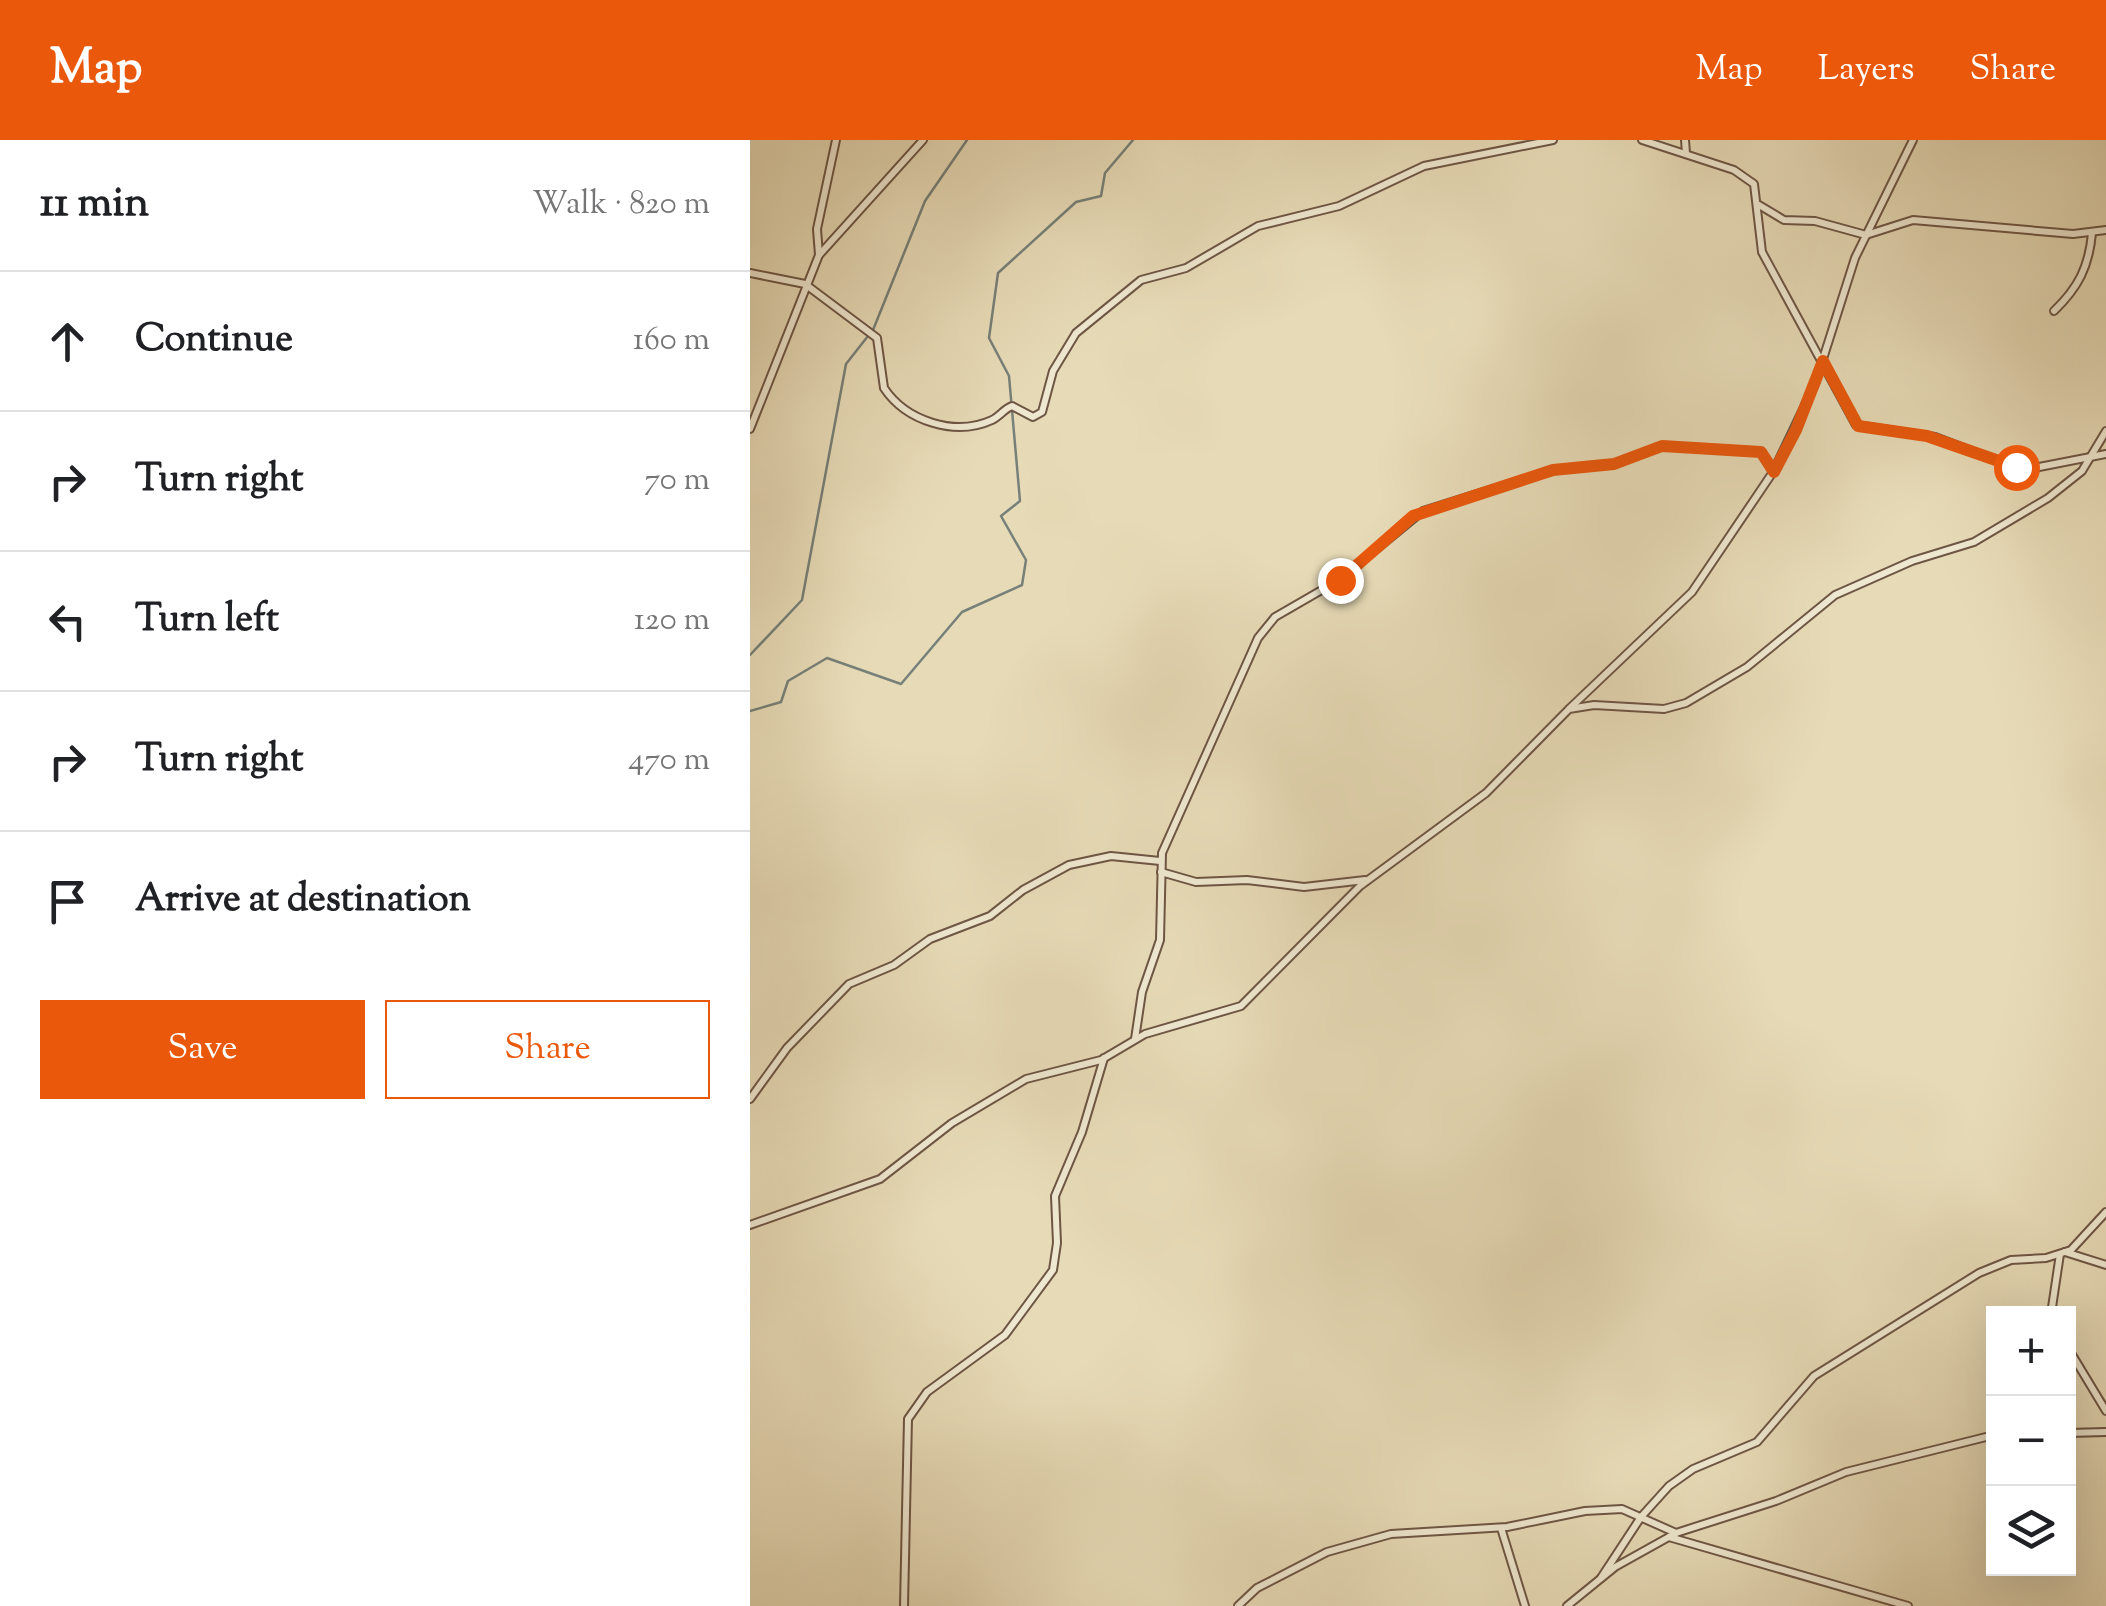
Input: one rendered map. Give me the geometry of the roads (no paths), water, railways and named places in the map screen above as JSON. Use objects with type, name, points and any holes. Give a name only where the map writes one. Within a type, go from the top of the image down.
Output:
[{"type":"street","points":[[819,255],[816,229],[836,140]]},
{"type":"street","points":[[750,430],[819,255],[923,140]]},
{"type":"street","points":[[750,273],[805,284],[877,338],[884,388],[922,422],[960,426],[990,421],[1012,406],[1033,417],[1042,412],[1053,370],[1076,333],[1141,280],[1186,268],[1258,226],[1338,206],[1424,166],[1553,140]]},
{"type":"street","points":[[1642,140],[1745,176],[1757,191],[1762,252],[1858,426],[1935,438],[2007,466],[2034,468],[2106,454]]},
{"type":"street","points":[[1685,140],[1686,153]]},
{"type":"street","points":[[750,1225],[880,1179],[952,1123],[1008,1088],[1104,1058],[1134,1038],[1241,1006],[1367,880],[1478,800],[1692,592],[1774,472],[1796,430],[1823,361],[1866,235],[1913,140]]},
{"type":"street","points":[[1759,204],[1784,220],[1815,222],[1866,235],[1913,220],[2024,231],[2106,230]]},
{"type":"street","points":[[2054,311],[2072,296],[2082,276],[2092,233]]},
{"type":"street","points":[[1569,709],[1594,705],[1664,709],[1686,703],[1747,667],[1835,595],[1896,568],[1980,539],[2068,484],[2106,431]]},
{"type":"street","points":[[1134,1038],[1142,992],[1160,940],[1160,861],[1264,628],[1295,602],[1340,580],[1413,516],[1553,470],[1614,464],[1662,446],[1761,452],[1774,472]]},
{"type":"street","points":[[750,1099],[787,1048],[849,984],[894,965],[930,939],[990,916],[1022,890],[1069,865],[1111,856],[1160,861]]},
{"type":"street","points":[[1160,871],[1172,878],[1205,882],[1246,880],[1304,887],[1367,880]]},
{"type":"street","points":[[904,1606],[908,1419],[926,1392],[1005,1335],[1053,1270],[1057,1243],[1054,1202],[1084,1126],[1104,1058]]},
{"type":"street","points":[[2052,1306],[2062,1253],[2082,1241],[2106,1212]]},
{"type":"street","points":[[1600,1578],[1641,1517],[1682,1476],[1758,1442],[1804,1385],[1831,1364],[1980,1272],[2011,1260],[2062,1253],[2106,1265]]},
{"type":"street","points":[[2076,1361],[2106,1410]]},
{"type":"street","points":[[2076,1433],[2106,1432]]},
{"type":"street","points":[[1567,1606],[1600,1578],[1673,1535],[1776,1502],[1846,1472],[1986,1437]]},
{"type":"street","points":[[1238,1606],[1248,1593],[1276,1576],[1345,1546],[1411,1531],[1501,1528],[1585,1511],[1622,1509],[1673,1535],[1908,1606]]},
{"type":"street","points":[[1501,1528],[1526,1606]]},
{"type":"waterway","points":[[873,330],[925,201],[967,140]]},
{"type":"waterway","points":[[750,711],[781,702],[788,681],[827,658],[901,684],[962,612],[1022,585],[1026,560],[1001,516],[1020,501],[1009,376],[989,338],[998,273],[1076,202],[1101,196],[1105,173],[1133,140]]},
{"type":"waterway","points":[[750,655],[802,600],[846,364],[868,336]]}]
